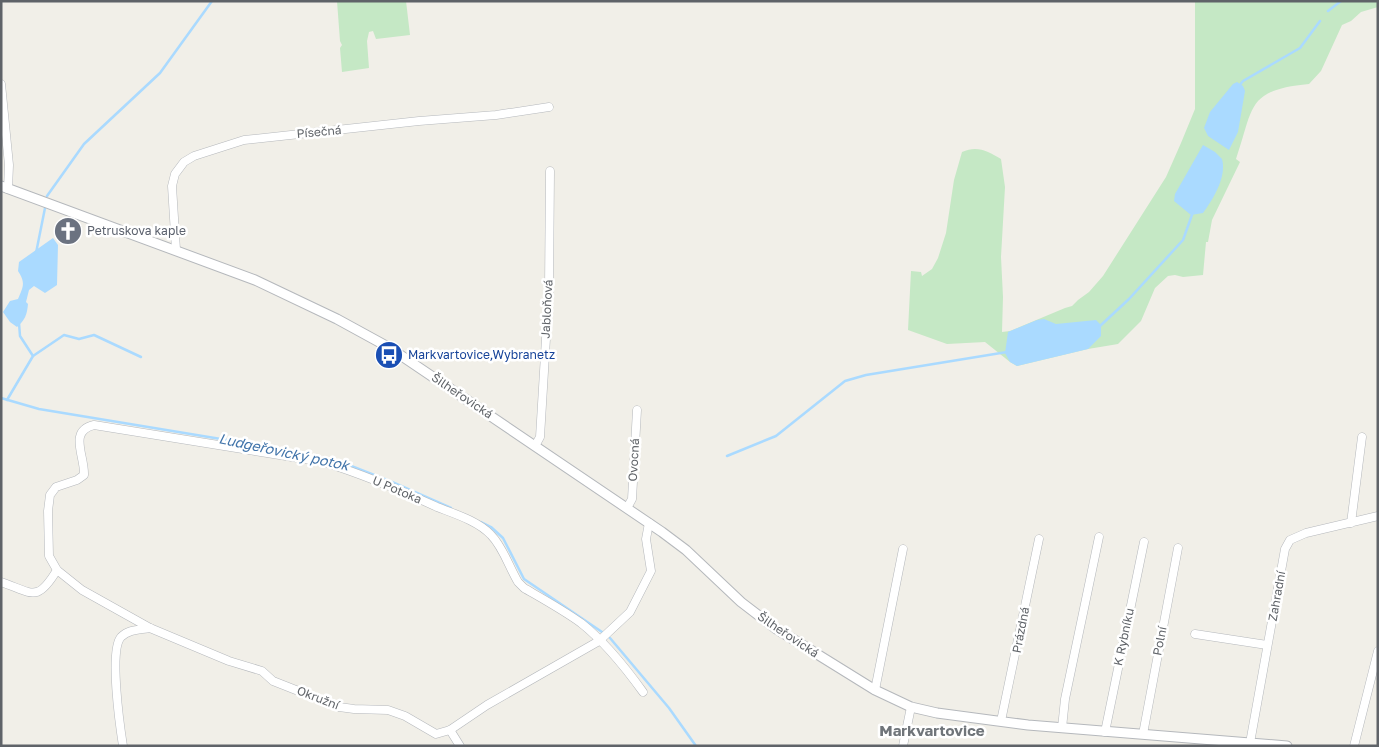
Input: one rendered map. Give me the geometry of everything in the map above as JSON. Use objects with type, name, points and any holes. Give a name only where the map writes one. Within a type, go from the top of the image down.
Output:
[{"type":"street","points":[[1,84],[10,165],[5,188]]},
{"type":"street","name":"Písečná","points":[[176,250],[172,186],[175,174],[184,162],[194,156],[244,140],[419,121],[496,115],[549,107]]},
{"type":"street","name":"Jabloňová","points":[[535,446],[540,437],[549,289],[550,171]]},
{"type":"street","name":"Šilheřovická","points":[[5,188],[255,280],[285,293],[390,348],[649,523],[686,550],[741,602],[775,628],[875,690],[911,707],[937,713],[1062,728],[1287,746]]},
{"type":"street","name":"Ovocná","points":[[627,508],[632,499],[637,410]]},
{"type":"street","name":"U Potoka","points":[[57,570],[49,556],[48,511],[50,495],[56,487],[77,480],[84,475],[80,434],[85,427],[94,425],[323,462],[350,470],[481,527],[492,536],[518,582],[524,588],[580,623],[615,656],[643,692]]},
{"type":"street","points":[[1351,523],[1362,437]]},
{"type":"street","name":"Zahradní","points":[[1250,743],[1285,549],[1290,540],[1306,533],[1378,516]]},
{"type":"street","points":[[460,746],[450,730],[487,705],[599,640],[630,612],[651,571],[646,539],[649,523]]},
{"type":"street","points":[[1062,728],[1065,699],[1099,537]]},
{"type":"street","name":"Prázdná","points":[[1001,721],[1039,539]]},
{"type":"street","name":"K Rybníku","points":[[1105,732],[1144,542]]},
{"type":"street","name":"Polní","points":[[1143,734],[1178,548]]},
{"type":"street","points":[[875,690],[904,549]]},
{"type":"street","points":[[1,582],[35,594],[42,591],[57,570]]},
{"type":"street","name":"Okružní","points":[[57,570],[82,590],[150,628],[229,661],[262,671],[273,681],[339,706],[354,709],[388,710],[405,716],[436,734],[450,730]]},
{"type":"street","points":[[123,746],[116,684],[116,648],[120,638],[130,631],[150,628]]},
{"type":"street","points":[[1194,634],[1268,645]]},
{"type":"street","points":[[1354,746],[1378,651]]},
{"type":"street","points":[[903,746],[911,707]]},
{"type":"green space","points":[[337,1],[406,1],[410,35],[376,39],[373,31],[369,32],[367,41],[369,68],[342,72],[340,48],[342,45],[340,41]]},
{"type":"green space","points":[[1195,1],[1378,1],[1378,7],[1361,12],[1351,21],[1342,25],[1321,71],[1309,84],[1274,91],[1263,97],[1256,104],[1250,114],[1236,159],[1240,162],[1212,220],[1208,242],[1206,242],[1203,275],[1168,276],[1155,288],[1141,321],[1118,344],[1017,366],[985,342],[947,344],[908,330],[911,271],[921,272],[922,276],[932,269],[938,258],[946,233],[954,180],[962,152],[967,150],[982,150],[1001,159],[1005,187],[1001,257],[1002,332],[1010,331],[1072,306],[1089,292],[1103,276],[1166,177],[1195,109]]},
{"type":"water","points":[[1237,82],[1243,86],[1245,91],[1238,132],[1229,150],[1208,136],[1204,128],[1210,112],[1233,84]]},
{"type":"water","points":[[1203,145],[1222,159],[1223,173],[1215,195],[1203,213],[1191,215],[1174,201],[1175,194]]},
{"type":"water","points":[[53,238],[58,245],[57,285],[45,293],[34,286],[29,290],[26,314],[24,320],[17,327],[10,322],[3,312],[10,301],[18,299],[22,288],[23,282],[18,271],[19,262]]},
{"type":"water","points":[[1044,319],[1056,324],[1096,320],[1101,325],[1101,336],[1088,349],[1017,366],[1010,362],[1005,353],[1008,332]]},
{"type":"waterway","points":[[47,196],[84,144],[160,73],[212,1]]},
{"type":"waterway","points":[[1328,11],[1341,1]]},
{"type":"waterway","points":[[1239,86],[1243,81],[1300,48],[1320,21]]},
{"type":"waterway","points":[[36,253],[45,208]]},
{"type":"waterway","points":[[1100,326],[1129,299],[1183,240],[1193,212]]},
{"type":"waterway","points":[[7,400],[33,356],[20,336],[19,323]]},
{"type":"waterway","points":[[33,356],[64,335],[79,339],[94,335],[141,357]]},
{"type":"waterway","points":[[727,456],[776,436],[845,381],[866,375],[1007,352]]},
{"type":"waterway","name":"Ludgeřovický potok","points":[[1,398],[39,409],[239,442],[341,462],[451,508]]},
{"type":"waterway","name":"Ludgeřovický potok","points":[[481,522],[491,527],[503,538],[524,579],[602,632]]},
{"type":"waterway","name":"Ludgeřovický potok","points":[[610,638],[669,708],[696,746]]},
{"type":"place","name":"Petruskova kaple","points":[[68,231]]},
{"type":"place","name":"Markvartovice,Wybranetz","points":[[389,355]]},
{"type":"district","name":"Markvartovice","points":[[932,731]]}]
